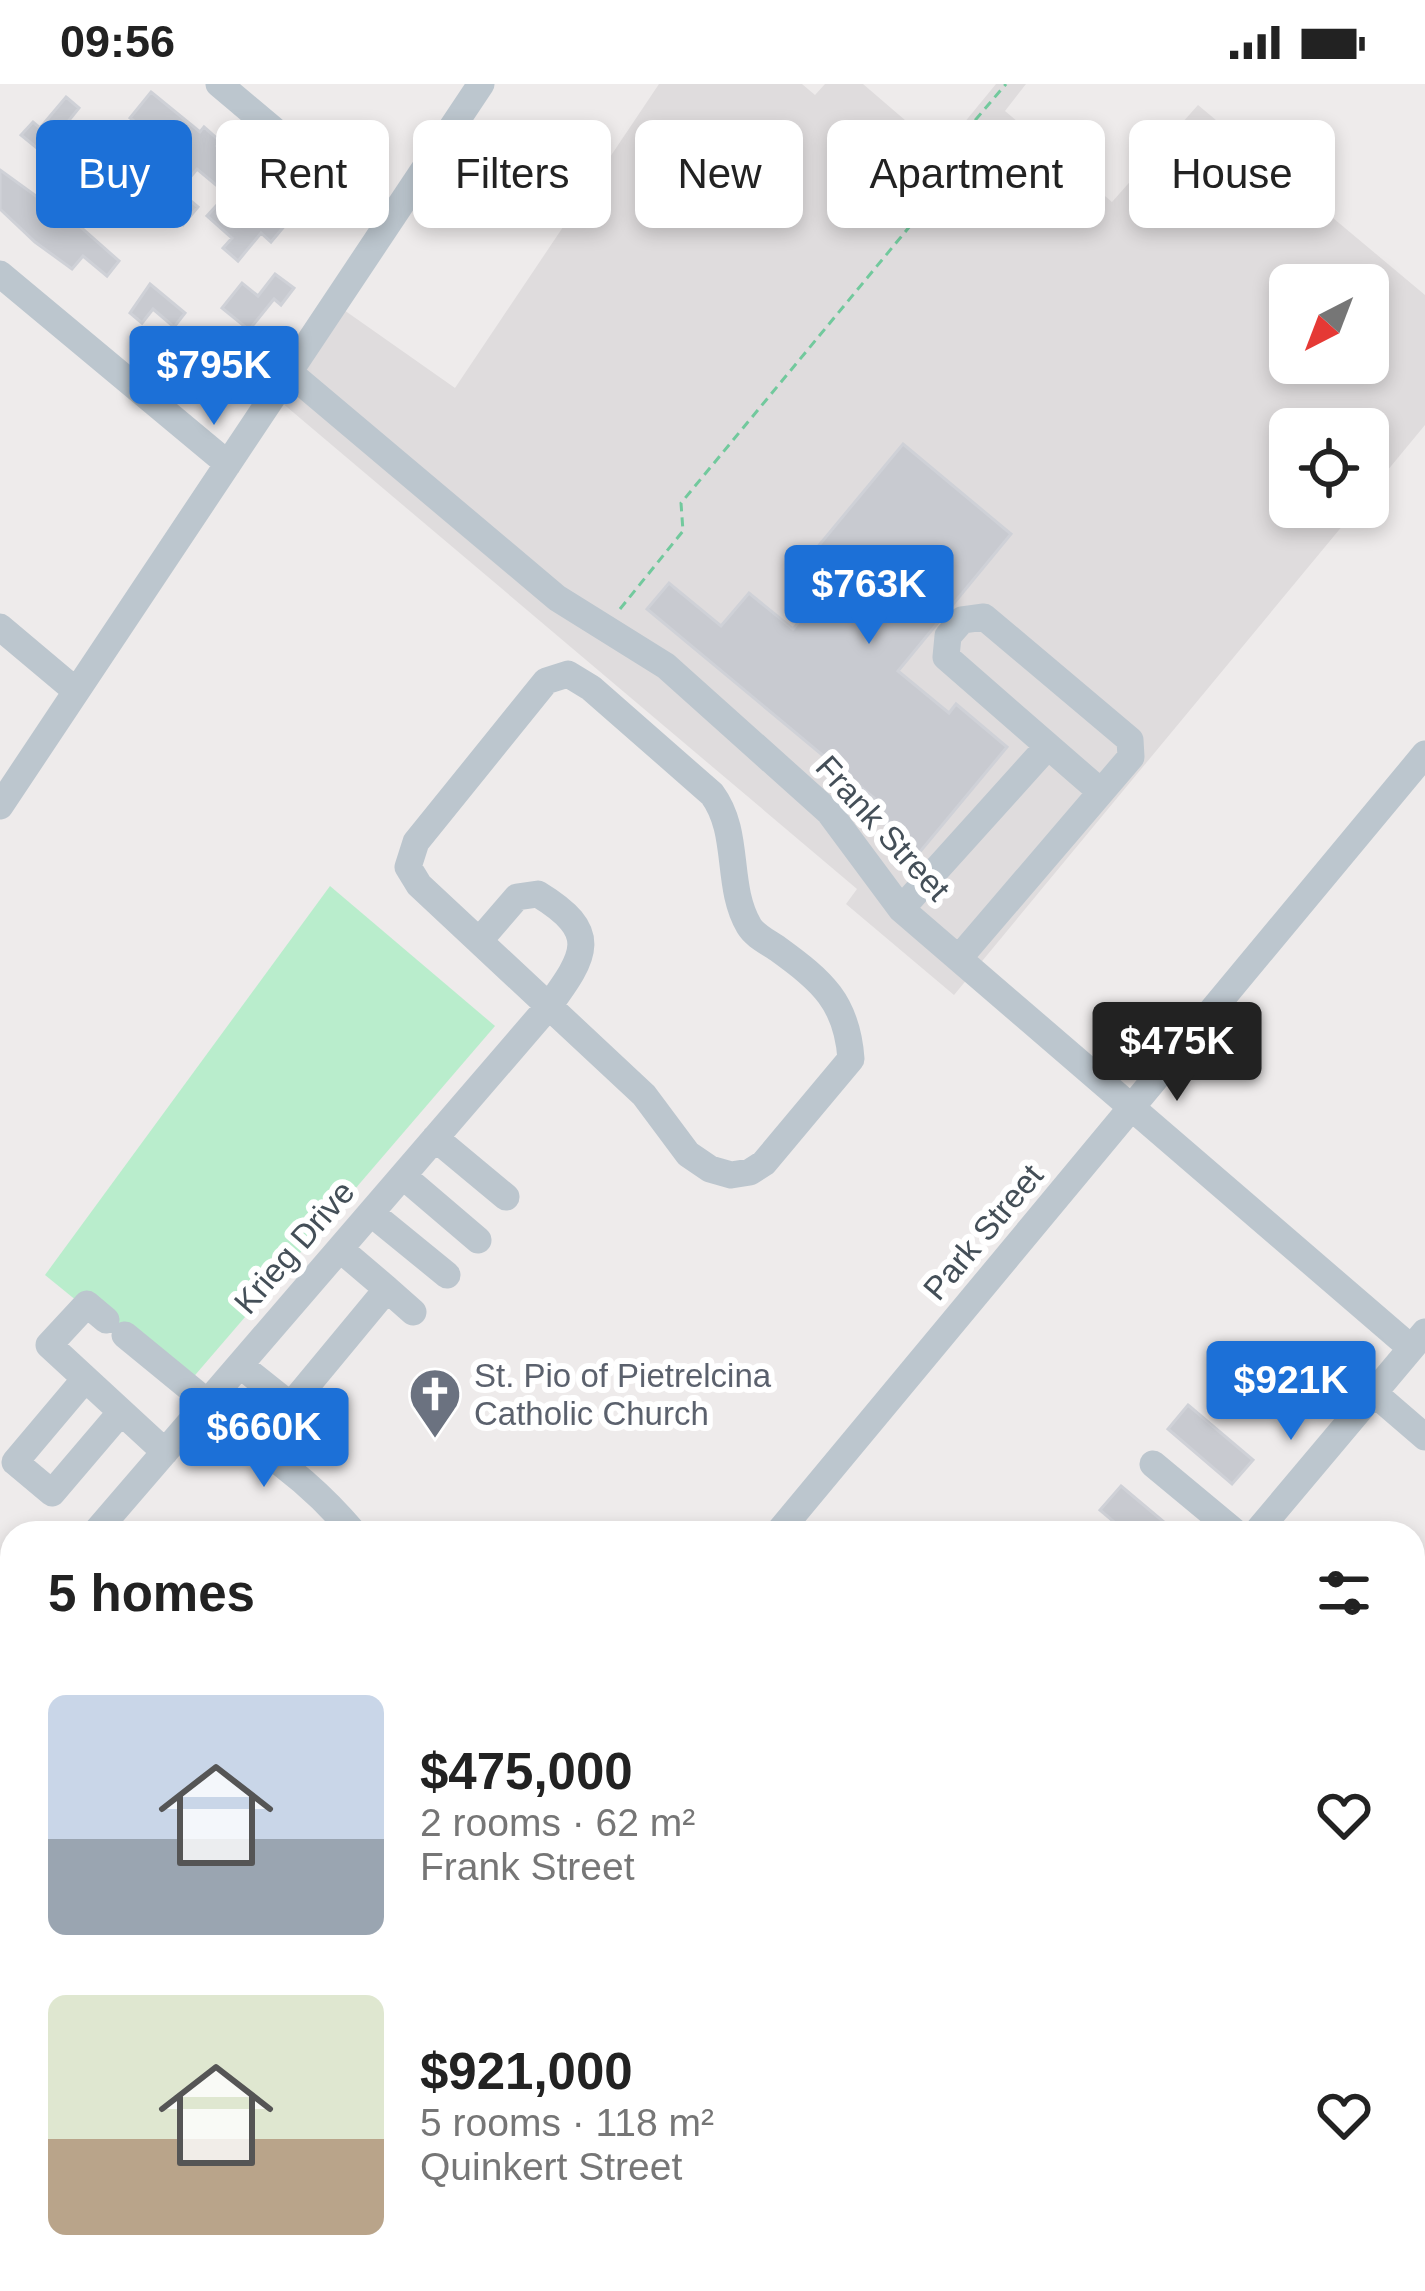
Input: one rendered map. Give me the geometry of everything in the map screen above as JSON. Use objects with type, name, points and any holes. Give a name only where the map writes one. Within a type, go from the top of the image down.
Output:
[{"type":"street","points":[[219,84],[262,120]]},
{"type":"street","points":[[389,222],[482,84]]},
{"type":"street","points":[[0,806],[385,228]]},
{"type":"street","points":[[0,274],[228,464]]},
{"type":"street","name":"Frank Street","points":[[290,373],[557,598],[666,666],[829,812],[901,909],[1132,1108],[1418,1340]]},
{"type":"street","points":[[959,958],[1131,757],[1130,740],[984,617],[962,620],[948,636],[946,657],[1101,792]]},
{"type":"street","points":[[0,627],[76,691]]},
{"type":"street","points":[[568,674],[591,688],[712,794],[726,813],[738,902],[752,932],[816,978],[839,1006],[851,1059],[764,1163],[750,1172],[710,1169],[688,1154],[644,1095],[478,941],[419,885],[408,867],[416,842],[545,681],[568,674]]},
{"type":"street","points":[[901,909],[1048,746]]},
{"type":"street","name":"Park Street","points":[[788,1521],[1425,754]]},
{"type":"street","name":"Krieg Drive","points":[[105,1521],[548,1007],[568,981],[580,953],[581,931],[569,913],[538,894],[517,898],[478,941]]},
{"type":"street","points":[[435,1138],[506,1197]]},
{"type":"street","points":[[403,1176],[478,1240]]},
{"type":"street","points":[[371,1213],[447,1275]]},
{"type":"street","points":[[340,1249],[413,1312]]},
{"type":"street","points":[[257,1446],[387,1289]]},
{"type":"street","points":[[165,1453],[49,1345],[88,1304],[203,1408],[257,1446],[344,1521]]},
{"type":"street","points":[[1266,1521],[1418,1340]]},
{"type":"street","points":[[240,1365],[320,1428]]},
{"type":"street","points":[[85,1378],[15,1462],[52,1493],[121,1412]]},
{"type":"street","points":[[1375,1394],[1425,1437]]},
{"type":"street","points":[[1153,1464],[1222,1521]]},
{"type":"path","points":[[611,631],[622,604],[683,531],[681,503],[958,168],[967,131],[1006,84]]},
{"type":"shaded area","points":[[659,84],[802,84],[815,95],[825,84],[863,84],[905,120],[827,120],[827,228],[1105,228],[1105,196],[1112,202],[1129,183],[1129,228],[1335,228],[1335,220],[1388,264],[1269,264],[1269,384],[1389,384],[1389,265],[1425,295],[1425,425],[1389,469],[1389,408],[1269,408],[1269,528],[1341,528],[954,995],[846,904],[857,889],[281,402],[344,310],[455,388],[562,228],[611,228],[611,156]]},
{"type":"shaded area","points":[[996,84],[1026,84],[1005,111],[1016,120],[966,120]]},
{"type":"shaded area","points":[[1198,105],[1216,120],[1185,120]]},
{"type":"green space","points":[[330,886],[495,1026],[184,1388],[45,1275]]},
{"type":"building","points":[[151,92],[185,120],[133,120]]},
{"type":"building","points":[[66,97],[79,108],[69,120],[47,120]]},
{"type":"building","points":[[33,122],[36,125],[36,147],[21,135]]},
{"type":"building","points":[[192,125],[200,132],[204,127],[216,138],[216,185],[197,169],[192,175]]},
{"type":"building","points":[[0,170],[36,196],[36,228],[82,228],[119,261],[107,276],[83,256],[72,269],[0,209]]},
{"type":"building","points":[[221,228],[283,228],[271,242],[261,233],[238,261],[223,248],[232,238]]},
{"type":"building","points":[[275,274],[294,288],[281,305],[274,299],[249,330],[222,308],[242,283],[258,296]]},
{"type":"building","points":[[150,284],[185,313],[174,327],[153,309],[142,323],[130,313]]},
{"type":"building","points":[[207,331],[222,343],[199,370],[185,358]]},
{"type":"building","points":[[903,444],[1011,534],[898,671],[949,713],[956,704],[1007,747],[919,853],[865,808],[874,798],[647,609],[669,583],[721,626],[749,593],[793,629],[827,588],[801,567]]},
{"type":"building","points":[[1188,1405],[1253,1460],[1232,1484],[1168,1429]]},
{"type":"building","points":[[1121,1486],[1163,1521],[1113,1521],[1100,1510]]},
{"type":"place","name":"St. Pio of Pietrelcina Catholic Church","points":[[435,1440]]}]
